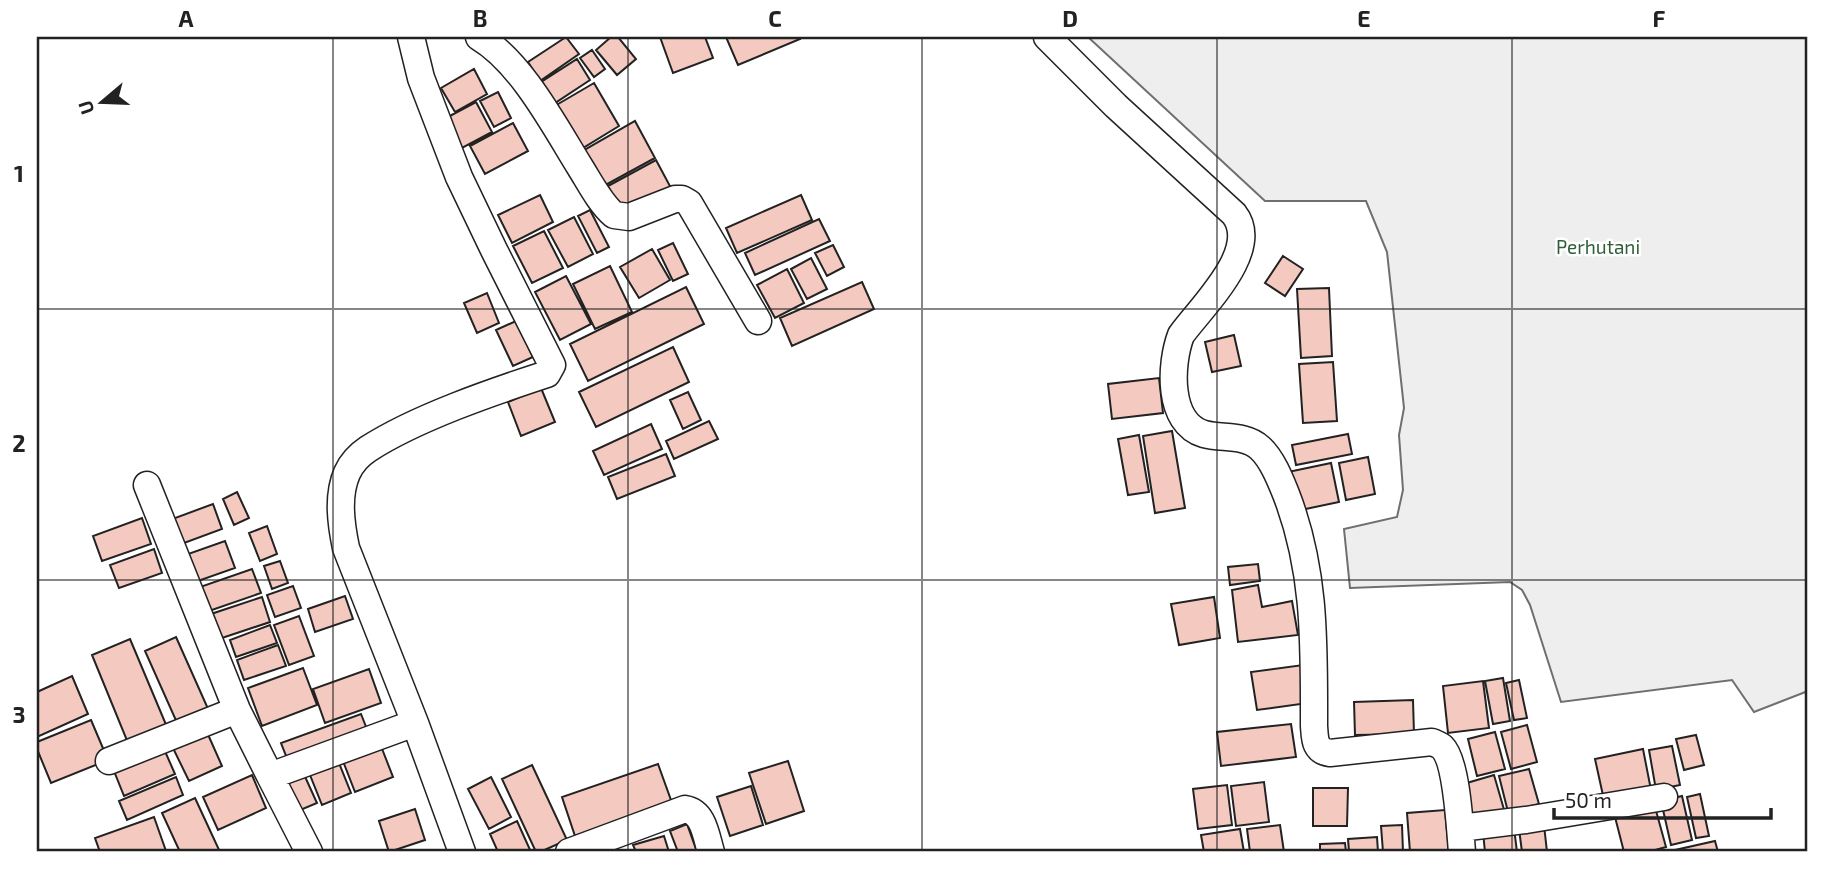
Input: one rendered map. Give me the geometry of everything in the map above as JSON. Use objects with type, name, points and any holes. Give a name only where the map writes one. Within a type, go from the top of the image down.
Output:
[{"type":"street","points":[[411,37],[421,78],[459,177],[552,365],[547,373],[426,420],[367,450],[355,460],[346,474],[341,500],[346,548],[415,723],[461,852]]},
{"type":"street","points":[[479,37],[495,46],[516,70],[605,206],[614,215],[629,217],[675,198],[689,203],[758,321]]},
{"type":"street","points":[[1047,37],[1241,223],[1241,247],[1233,265],[1181,335],[1176,348],[1174,379],[1183,420],[1193,429],[1205,434],[1239,438],[1259,447],[1268,457],[1286,494],[1307,564],[1312,598],[1314,726],[1317,746],[1330,753],[1433,742],[1442,747],[1449,758],[1453,773],[1461,840],[1526,821],[1664,797]]},
{"type":"street","points":[[147,485],[237,709],[309,852]]},
{"type":"street","points":[[109,761],[237,709]]},
{"type":"street","points":[[270,776],[415,723]]},
{"type":"street","points":[[569,852],[685,809],[699,817],[711,852]]},
{"type":"green space","name":"Perhutani","points":[[1088,37],[1808,37],[1808,691],[1754,712],[1732,680],[1561,702],[1530,605],[1522,590],[1510,582],[1350,588],[1344,529],[1397,517],[1403,490],[1399,435],[1404,408],[1387,252],[1366,201],[1265,201]]},
{"type":"building","points":[[566,37],[579,54],[540,81],[528,62]]},
{"type":"building","points":[[611,37],[618,37],[636,59],[617,75],[596,50]]},
{"type":"building","points":[[660,37],[705,37],[713,58],[673,73]]},
{"type":"building","points":[[726,37],[799,37],[800,39],[738,65]]},
{"type":"building","points":[[592,50],[605,69],[594,77],[580,58]]},
{"type":"building","points":[[577,59],[590,80],[552,105],[538,84]]},
{"type":"building","points":[[474,69],[487,94],[455,112],[441,88]]},
{"type":"building","points":[[594,83],[619,126],[578,151],[553,107]]},
{"type":"building","points":[[498,92],[511,118],[494,127],[480,101]]},
{"type":"building","points":[[476,102],[492,132],[462,148],[446,118]]},
{"type":"building","points":[[635,121],[655,158],[600,188],[581,152]]},
{"type":"building","points":[[513,123],[528,151],[485,174],[470,146]]},
{"type":"building","points":[[656,160],[671,188],[622,214],[608,186]]},
{"type":"building","points":[[540,195],[553,222],[512,243],[498,215]]},
{"type":"building","points":[[801,195],[812,220],[737,253],[726,228]]},
{"type":"building","points":[[590,210],[609,247],[597,253],[578,216]]},
{"type":"building","points":[[574,217],[593,254],[568,267],[548,230]]},
{"type":"building","points":[[819,219],[830,241],[755,275],[745,253]]},
{"type":"building","points":[[544,231],[563,268],[532,283],[513,246]]},
{"type":"building","points":[[673,243],[688,274],[673,281],[658,250]]},
{"type":"building","points":[[833,245],[844,267],[827,276],[815,253]]},
{"type":"building","points":[[652,249],[670,280],[639,298],[620,267]]},
{"type":"building","points":[[1283,256],[1303,269],[1285,296],[1265,283]]},
{"type":"building","points":[[811,258],[827,289],[807,299],[791,269]]},
{"type":"building","points":[[610,266],[632,312],[595,329],[573,284]]},
{"type":"building","points":[[787,269],[804,303],[775,318],[757,285]]},
{"type":"building","points":[[566,276],[591,324],[560,340],[535,292]]},
{"type":"building","points":[[862,282],[874,309],[792,346],[780,318]]},
{"type":"building","points":[[686,287],[704,324],[588,381],[570,344]]},
{"type":"building","points":[[1329,288],[1332,356],[1301,358],[1297,289]]},
{"type":"building","points":[[487,293],[499,323],[477,333],[464,303]]},
{"type":"building","points":[[516,321],[533,357],[513,366],[496,330]]},
{"type":"building","points":[[1234,335],[1241,366],[1212,372],[1205,342]]},
{"type":"building","points":[[673,347],[689,382],[596,427],[579,392]]},
{"type":"building","points":[[1333,362],[1337,421],[1303,423],[1299,364]]},
{"type":"building","points":[[1159,378],[1163,413],[1112,419],[1108,384]]},
{"type":"building","points":[[541,388],[555,422],[521,436],[508,402]]},
{"type":"building","points":[[688,392],[701,420],[683,429],[670,400]]},
{"type":"building","points":[[709,421],[718,439],[674,459],[666,441]]},
{"type":"building","points":[[651,424],[662,449],[604,475],[593,451]]},
{"type":"building","points":[[1172,431],[1185,508],[1155,513],[1143,436]]},
{"type":"building","points":[[1348,434],[1352,454],[1296,465],[1292,445]]},
{"type":"building","points":[[1139,435],[1149,492],[1128,495],[1118,439]]},
{"type":"building","points":[[666,454],[675,476],[617,499],[608,477]]},
{"type":"building","points":[[1368,457],[1375,494],[1346,500],[1339,463]]},
{"type":"building","points":[[1331,463],[1339,502],[1296,511],[1288,472]]},
{"type":"building","points":[[237,492],[249,518],[234,525],[223,499]]},
{"type":"building","points":[[213,504],[222,529],[176,546],[167,521]]},
{"type":"building","points":[[142,518],[151,544],[102,561],[93,536]]},
{"type":"building","points":[[267,526],[277,554],[260,561],[249,533]]},
{"type":"building","points":[[225,541],[235,568],[198,581],[188,554]]},
{"type":"building","points":[[154,549],[162,573],[119,588],[110,565]]},
{"type":"building","points":[[280,561],[288,583],[272,589],[264,566]]},
{"type":"building","points":[[1258,564],[1260,581],[1230,585],[1228,567]]},
{"type":"building","points":[[252,569],[261,593],[209,611],[200,587]]},
{"type":"building","points":[[1258,585],[1262,607],[1292,601],[1298,635],[1238,642],[1232,590]]},
{"type":"building","points":[[293,586],[301,608],[275,617],[267,595]]},
{"type":"building","points":[[345,596],[353,619],[315,632],[308,609]]},
{"type":"building","points":[[262,597],[270,622],[219,639],[211,614]]},
{"type":"building","points":[[1214,597],[1220,638],[1179,645],[1171,604]]},
{"type":"building","points":[[299,616],[314,656],[289,665],[274,625]]},
{"type":"building","points":[[270,625],[277,643],[236,657],[230,640]]},
{"type":"building","points":[[176,637],[209,711],[178,725],[145,651]]},
{"type":"building","points":[[130,639],[167,727],[128,743],[92,655]]},
{"type":"building","points":[[278,645],[286,666],[244,680],[237,660]]},
{"type":"building","points":[[1303,665],[1308,703],[1257,710],[1251,672]]},
{"type":"building","points":[[303,668],[317,705],[262,726],[248,688]]},
{"type":"building","points":[[369,669],[381,703],[325,723],[313,689]]},
{"type":"building","points":[[72,676],[88,714],[37,737],[37,692]]},
{"type":"building","points":[[1503,678],[1510,721],[1493,724],[1485,681]]},
{"type":"building","points":[[1519,680],[1527,718],[1514,720],[1506,683]]},
{"type":"building","points":[[1483,681],[1489,728],[1448,733],[1443,686]]},
{"type":"building","points":[[1413,700],[1414,734],[1355,735],[1354,702]]},
{"type":"building","points":[[361,714],[370,737],[290,766],[281,743]]},
{"type":"building","points":[[91,720],[108,760],[51,783],[37,749],[37,742]]},
{"type":"building","points":[[1291,724],[1296,757],[1221,766],[1217,732]]},
{"type":"building","points":[[1527,725],[1537,762],[1511,769],[1501,732]]},
{"type":"building","points":[[206,730],[222,766],[189,781],[172,746]]},
{"type":"building","points":[[1495,732],[1505,769],[1477,776],[1468,739]]},
{"type":"building","points":[[1696,735],[1704,765],[1684,770],[1676,739]]},
{"type":"building","points":[[379,741],[393,777],[355,792],[341,756]]},
{"type":"building","points":[[1672,746],[1680,785],[1656,790],[1649,750]]},
{"type":"building","points":[[164,749],[175,774],[124,796],[114,771]]},
{"type":"building","points":[[1643,749],[1651,790],[1604,800],[1595,759]]},
{"type":"building","points":[[337,758],[351,793],[322,805],[308,770]]},
{"type":"building","points":[[788,761],[804,811],[766,824],[749,773]]},
{"type":"building","points":[[658,764],[672,803],[575,836],[562,797]]},
{"type":"building","points":[[532,765],[567,840],[540,852],[536,852],[502,779]]},
{"type":"building","points":[[1529,769],[1539,804],[1508,812],[1499,776]]},
{"type":"building","points":[[302,770],[317,803],[298,811],[283,778]]},
{"type":"building","points":[[252,775],[266,808],[218,830],[203,797]]},
{"type":"building","points":[[1494,775],[1505,813],[1472,822],[1460,785]]},
{"type":"building","points":[[176,777],[183,795],[127,820],[119,801]]},
{"type":"building","points":[[491,777],[511,817],[489,829],[468,789]]},
{"type":"building","points":[[1264,782],[1269,822],[1236,826],[1231,786]]},
{"type":"building","points":[[1227,785],[1232,825],[1198,829],[1193,789]]},
{"type":"building","points":[[751,786],[763,825],[730,836],[717,797]]},
{"type":"building","points":[[1313,788],[1348,788],[1347,826],[1313,826]]},
{"type":"building","points":[[1700,794],[1709,836],[1696,838],[1687,797]]},
{"type":"building","points":[[1682,796],[1692,840],[1671,845],[1661,801]]},
{"type":"building","points":[[195,798],[220,852],[180,852],[162,813]]},
{"type":"building","points":[[1655,807],[1666,847],[1648,852],[1624,852],[1615,817]]},
{"type":"building","points":[[415,809],[425,840],[389,852],[379,821]]},
{"type":"building","points":[[1445,810],[1449,852],[1410,852],[1407,813]]},
{"type":"building","points":[[154,817],[166,851],[100,852],[95,838]]},
{"type":"building","points":[[517,821],[531,852],[498,852],[490,834]]},
{"type":"building","points":[[687,824],[697,852],[678,852],[670,831]]},
{"type":"building","points":[[1280,825],[1284,852],[1250,852],[1247,829]]},
{"type":"building","points":[[1402,825],[1403,852],[1383,852],[1381,826]]},
{"type":"building","points":[[1544,825],[1547,852],[1522,852],[1519,829]]},
{"type":"building","points":[[1514,828],[1517,852],[1485,852],[1483,832]]},
{"type":"building","points":[[1240,829],[1244,852],[1204,852],[1201,835]]},
{"type":"building","points":[[664,836],[669,852],[636,852],[633,845]]},
{"type":"building","points":[[1377,837],[1378,852],[1349,852],[1348,839]]},
{"type":"building","points":[[1715,841],[1718,852],[1666,852]]},
{"type":"building","points":[[1345,843],[1346,852],[1320,852],[1320,844]]}]
